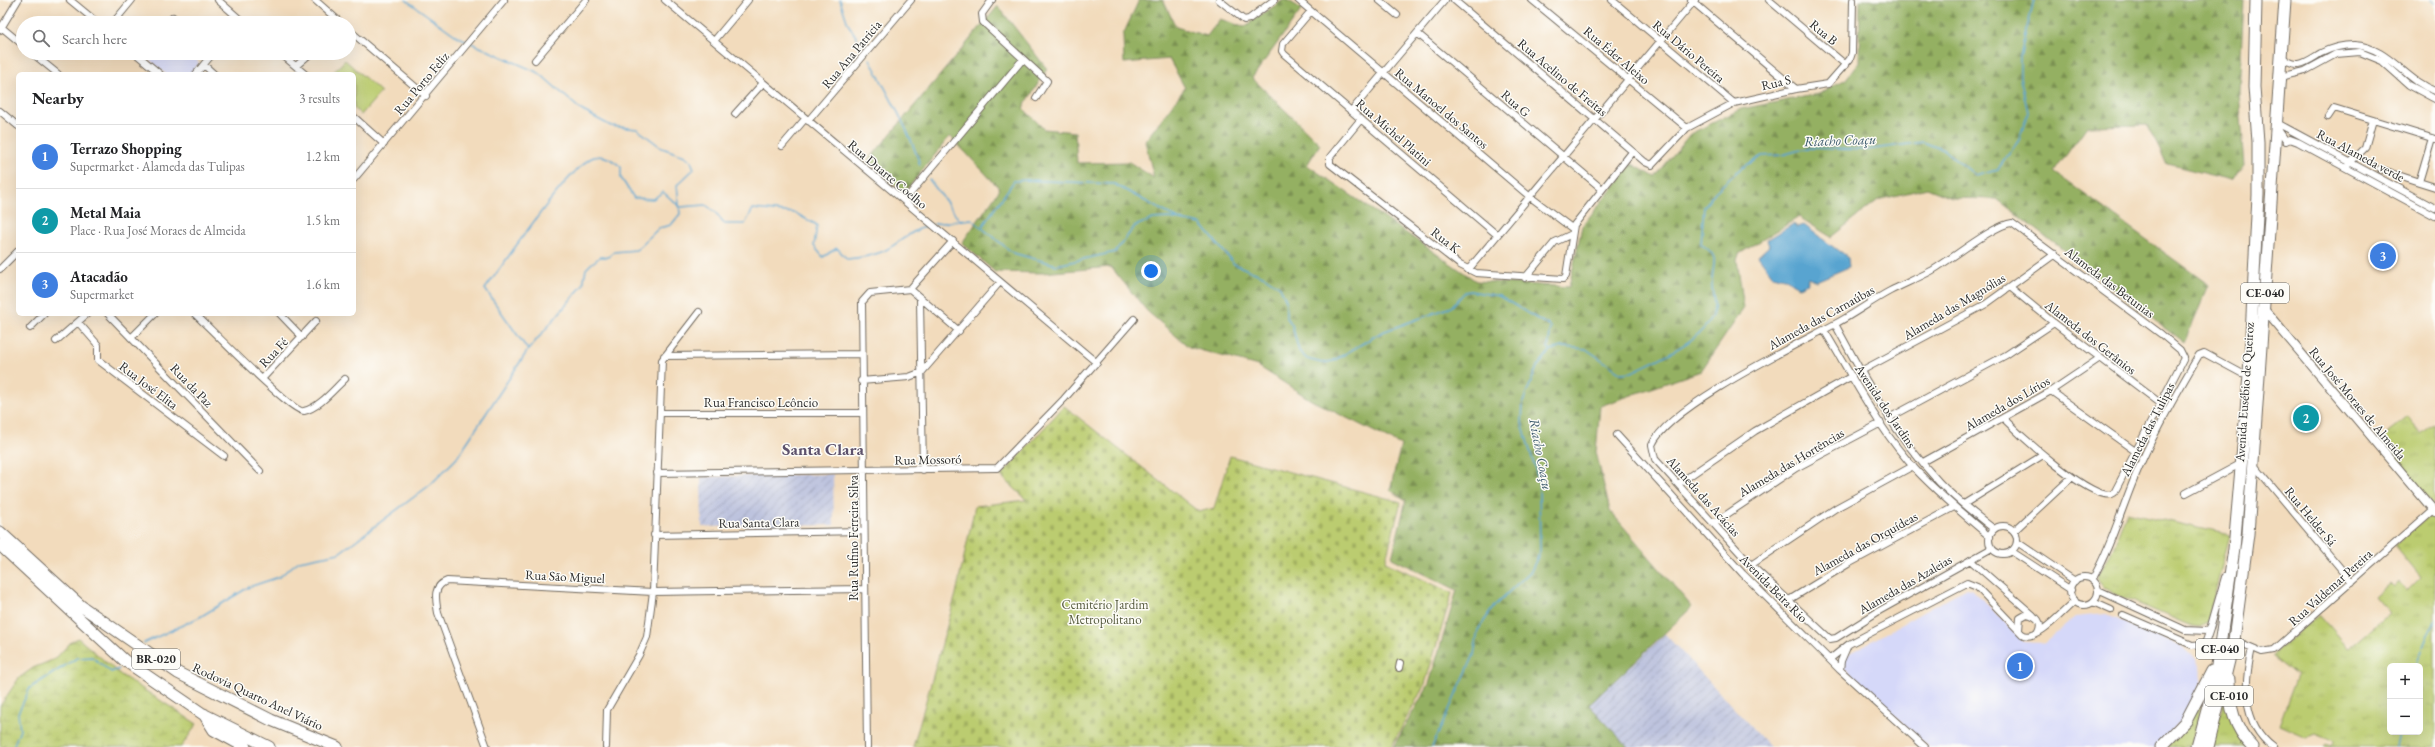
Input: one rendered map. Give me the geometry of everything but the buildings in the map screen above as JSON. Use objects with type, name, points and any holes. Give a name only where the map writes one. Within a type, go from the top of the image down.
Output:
[{"type":"highway","name":"Avenida Eusébio de Queiroz","points":[[2208,747],[2234,640],[2248,534],[2247,463],[2249,374],[2258,195],[2258,142],[2254,88],[2256,0]]},
{"type":"highway","name":"Avenida Eusébio de Queiroz","points":[[2196,747],[2215,681],[2260,366],[2284,6]]},
{"type":"highway","name":"Rodovia Quarto Anel Viário","points":[[0,532],[81,606],[158,661],[184,676],[271,720],[337,747]]},
{"type":"highway","name":"BR-020","points":[[0,546],[124,660],[203,714],[269,747]]},
{"type":"highway","name":"CE-010","points":[[2234,640],[2229,674],[2229,693],[2232,715],[2238,728],[2253,747]]},
{"type":"highway","points":[[2161,747],[2179,730],[2194,710],[2218,658]]},
{"type":"highway","points":[[203,714],[214,730],[245,747]]},
{"type":"street","points":[[16,40],[1,28],[18,0]]},
{"type":"street","points":[[70,0],[89,16]]},
{"type":"street","points":[[218,0],[235,16]]},
{"type":"street","points":[[315,0],[333,16]]},
{"type":"street","name":"Rua Porto Feliz","points":[[356,177],[426,96],[504,0]]},
{"type":"street","points":[[535,60],[586,0]]},
{"type":"street","name":"Rua Duarte Coelho","points":[[667,0],[762,83],[943,233],[1096,363]]},
{"type":"street","points":[[714,41],[748,0]]},
{"type":"street","name":"Rua Ana Patricia","points":[[782,146],[911,0]]},
{"type":"street","points":[[992,0],[982,14],[982,22],[1047,81],[1036,98]]},
{"type":"street","points":[[1219,0],[1244,20],[1249,19],[1274,0]]},
{"type":"street","name":"Rua Manoel dos Santos","points":[[1299,0],[1383,73],[1572,232]]},
{"type":"street","points":[[1379,0],[1397,15]]},
{"type":"street","points":[[1352,110],[1445,0]]},
{"type":"street","name":"Rua Acelino de Freitas","points":[[1454,0],[1596,118],[1632,152],[1648,164],[1652,165],[1658,161]]},
{"type":"street","name":"Rua Éder Aleixo","points":[[1532,0],[1687,128]]},
{"type":"street","name":"Rua Dário Pereira","points":[[1612,0],[1734,103]]},
{"type":"street","name":"Rua B","points":[[1769,0],[1846,64]]},
{"type":"street","name":"Rua S","points":[[1658,161],[1687,128],[1734,103],[1796,89],[1828,84],[1846,64],[1852,53],[1853,0]]},
{"type":"street","points":[[119,16],[129,1]]},
{"type":"street","points":[[1468,270],[1496,234],[1596,118],[1693,1],[1796,89]]},
{"type":"street","name":"Rua Michel Platini","points":[[1311,11],[1283,44],[1282,51],[1284,54],[1352,110],[1496,234]]},
{"type":"street","name":"Rua G","points":[[1417,33],[1602,189]]},
{"type":"street","points":[[356,36],[426,96]]},
{"type":"street","points":[[2281,56],[2292,64],[2302,65],[2334,48],[2355,45],[2368,47],[2386,56],[2412,80],[2435,91]]},
{"type":"street","points":[[2280,77],[2305,71],[2336,54],[2360,52],[2382,61],[2408,85],[2435,99]]},
{"type":"street","points":[[904,201],[1023,59]]},
{"type":"street","points":[[41,60],[56,72]]},
{"type":"street","points":[[145,60],[158,72]]},
{"type":"street","points":[[198,72],[208,60]]},
{"type":"street","points":[[289,60],[303,72]]},
{"type":"street","points":[[296,66],[303,60]]},
{"type":"street","points":[[204,65],[212,72]]},
{"type":"street","points":[[735,114],[762,83]]},
{"type":"street","points":[[2328,117],[2334,108],[2434,138],[2419,182]]},
{"type":"street","points":[[0,111],[16,124]]},
{"type":"street","points":[[356,119],[384,144]]},
{"type":"street","name":"Rua K","points":[[1361,119],[1330,157],[1329,162],[1332,166],[1468,270],[1476,273],[1560,280],[1566,276],[1572,232]]},
{"type":"street","points":[[2346,169],[2350,162],[2365,148],[2373,120]]},
{"type":"street","name":"Rua Alameda verde","points":[[2277,126],[2286,141],[2290,139],[2298,142],[2435,216]]},
{"type":"street","name":"Rua Alameda verde","points":[[2277,126],[2350,162],[2435,208]]},
{"type":"street","points":[[1525,278],[1555,242],[1572,232],[1576,222],[1632,152]]},
{"type":"street","points":[[2380,169],[2435,187]]},
{"type":"street","name":"Alameda das Carnaúbas","points":[[1652,449],[1655,439],[1662,429],[1713,392],[1783,349],[1824,330],[1890,291],[1932,271],[2003,226],[2009,223],[2016,225]]},
{"type":"street","name":"Alameda das Betunias","points":[[2016,225],[2180,350],[2183,361],[2160,403]]},
{"type":"street","points":[[953,242],[910,289],[920,300],[959,331]]},
{"type":"street","points":[[0,269],[16,253]]},
{"type":"street","name":"Alameda das Magnólias","points":[[1861,371],[1942,328],[2010,287],[2055,254]]},
{"type":"street","points":[[861,381],[909,377],[922,372],[1000,282]]},
{"type":"street","name":"Alameda dos Gerânios","points":[[2010,287],[2054,323],[2160,403]]},
{"type":"street","name":"Rua Rufino Ferreira Silva","points":[[867,747],[860,354],[862,302],[870,293],[910,289]]},
{"type":"street","points":[[920,300],[923,470]]},
{"type":"street","name":"Rua José Moraes de Almeida","points":[[2264,308],[2297,352],[2338,402],[2433,514]]},
{"type":"street","points":[[606,747],[607,710],[643,648],[647,637],[653,592],[654,535],[664,356],[699,312]]},
{"type":"street","points":[[30,328],[42,316]]},
{"type":"street","points":[[56,341],[85,316]]},
{"type":"street","name":"Rua da Paz","points":[[110,316],[260,472]]},
{"type":"street","points":[[132,338],[153,316]]},
{"type":"street","points":[[197,316],[289,404],[302,412],[315,405],[345,379]]},
{"type":"street","points":[[282,316],[302,336]]},
{"type":"street","name":"Rua Mossoró","points":[[657,473],[863,472],[999,467],[1096,363],[1134,319]]},
{"type":"street","name":"Rua Fé","points":[[262,379],[316,321]]},
{"type":"street","name":"Rua José Elita","points":[[78,322],[98,345],[98,360],[224,456]]},
{"type":"street","points":[[1889,418],[2006,355],[2054,323]]},
{"type":"street","name":"Avenida dos Jardins","points":[[1835,324],[1874,396],[1922,462],[1939,482],[1994,529]]},
{"type":"street","name":"Rua José Moraes de Almeida","points":[[2262,326],[2269,324],[2297,352]]},
{"type":"street","name":"Avenida dos Jardins","points":[[1824,330],[1881,423],[1913,466],[1954,507],[1990,537]]},
{"type":"street","name":"Alameda das Tulipas","points":[[2092,580],[2106,552],[2140,465],[2172,401],[2199,355],[2203,353],[2249,374]]},
{"type":"street","points":[[664,356],[860,354]]},
{"type":"street","name":"Alameda dos Lírios","points":[[1922,462],[2051,391],[2100,358]]},
{"type":"street","points":[[2249,374],[2256,372],[2260,366]]},
{"type":"street","points":[[1678,484],[1755,431],[1852,376]]},
{"type":"street","points":[[2051,391],[2135,452]]},
{"type":"street","points":[[1867,401],[1874,396]]},
{"type":"street","points":[[2003,418],[2043,455],[2072,477],[2103,494],[2112,495],[2160,403]]},
{"type":"street","name":"Rua Francisco Leôncio","points":[[660,413],[862,413]]},
{"type":"street","name":"Alameda das Hortências","points":[[1714,523],[1796,468],[1881,423]]},
{"type":"street","name":"Avenida Beira Rio","points":[[1617,435],[1743,574],[1840,670],[1925,747]]},
{"type":"street","points":[[1898,446],[1905,440]]},
{"type":"street","name":"Alameda das Acácias","points":[[1652,449],[1655,459],[1750,564],[1830,639]]},
{"type":"street","points":[[1964,504],[2043,455]]},
{"type":"street","points":[[2186,493],[2247,463]]},
{"type":"street","name":"Rua Helder Sá","points":[[2247,463],[2352,582]]},
{"type":"street","points":[[1750,564],[1836,508],[1913,466]]},
{"type":"street","points":[[2014,531],[2072,477]]},
{"type":"street","points":[[1933,487],[1939,482]]},
{"type":"street","name":"Alameda das Orquídeas","points":[[1789,600],[1848,564],[1954,507]]},
{"type":"street","name":"Rua Valdemar Pereira","points":[[2234,640],[2262,652],[2274,650],[2433,514]]},
{"type":"street","points":[[2075,581],[2017,542],[2014,531],[2007,526],[1994,529],[1990,537],[1992,548],[1999,553],[2011,551],[2030,562],[2071,590],[2075,600],[2086,605],[2093,602],[2098,590]]},
{"type":"street","name":"Rua Santa Clara","points":[[654,535],[863,532]]},
{"type":"street","points":[[2011,551],[2017,542]]},
{"type":"street","name":"Alameda das Azaleias","points":[[1830,639],[1836,638],[1878,611],[1992,548]]},
{"type":"street","points":[[2123,615],[2192,645],[2205,644],[2234,549]]},
{"type":"street","points":[[2030,562],[2035,554]]},
{"type":"street","points":[[1970,560],[2039,621]]},
{"type":"street","points":[[2044,572],[2049,563]]},
{"type":"street","points":[[2071,590],[2075,581],[2085,577],[2092,580],[2098,590],[2185,630],[2207,631],[2210,628]]},
{"type":"street","name":"Rua São Miguel","points":[[487,747],[438,613],[436,593],[442,583],[447,581],[653,592],[864,589]]},
{"type":"street","points":[[1830,659],[1849,644],[1967,582],[1977,587],[2025,636],[2031,637],[2038,632],[2075,600]]},
{"type":"street","points":[[2093,602],[2112,610]]},
{"type":"street","points":[[2019,620],[2027,614],[2033,615]]},
{"type":"street","points":[[2005,616],[2019,620]]},
{"type":"street","points":[[2039,621],[2054,619]]},
{"type":"street","points":[[2019,620],[2019,631]]},
{"type":"street","points":[[2038,632],[2039,621]]},
{"type":"street","points":[[1840,670],[1841,661],[1849,644]]},
{"type":"street","points":[[2252,648],[2246,677],[2249,714],[2256,729],[2273,747]]},
{"type":"shaded area","points":[[150,60],[197,60],[199,64],[192,72],[164,72]]},
{"type":"shaded area","points":[[833,474],[834,525],[702,527],[701,477]]},
{"type":"shaded area","points":[[1966,588],[1972,589],[2024,642],[2043,643],[2075,617],[2106,614],[2181,646],[2195,659],[2200,667],[2202,682],[2180,723],[2155,747],[1928,747],[1840,664],[1841,658]]},
{"type":"shaded area","points":[[1665,634],[1770,747],[1628,747],[1589,705]]},
{"type":"green space","points":[[1139,0],[1163,0],[1176,27],[1207,36],[1220,19],[1244,27],[1283,0],[1287,0],[1302,9],[1252,78],[1320,144],[1307,165],[1476,281],[1569,287],[1582,226],[1632,164],[1655,177],[1690,134],[1741,109],[1819,94],[1846,79],[1859,62],[1860,0],[2244,0],[2239,92],[2245,166],[2232,180],[2167,164],[2147,125],[2087,126],[2054,172],[2209,285],[2184,343],[1997,199],[1952,198],[1927,188],[1878,200],[1831,237],[1799,217],[1739,254],[1737,260],[1744,308],[1701,371],[1600,406],[1596,452],[1610,511],[1692,607],[1589,705],[1628,747],[1393,747],[1429,684],[1457,590],[1392,558],[1406,500],[1390,490],[1401,445],[1311,400],[1258,366],[1189,347],[1147,311],[1111,267],[1042,273],[995,272],[962,243],[1000,189],[950,136],[904,193],[868,161],[998,6],[1047,69],[1023,108],[1044,129],[1075,132],[1077,163],[1129,162],[1154,178],[1145,141],[1185,88],[1169,59],[1124,63],[1123,35]]},
{"type":"green space","points":[[345,60],[381,92],[361,115],[356,110],[356,72],[334,72]]},
{"type":"green space","name":"Cemitério Jardim Metropolitano","points":[[1064,406],[1199,512],[1214,508],[1230,456],[1401,502],[1385,562],[1452,593],[1425,684],[1391,747],[913,747],[956,594],[975,506],[1027,500],[1001,476]]},
{"type":"green space","points":[[2407,417],[2421,434],[2435,423],[2435,507],[2379,439]]},
{"type":"green space","points":[[2127,512],[2230,535],[2207,623],[2200,627],[2191,626],[2104,589],[2097,577],[2111,553]]},
{"type":"green space","points":[[2430,514],[2435,521],[2435,747],[2324,747],[2326,744],[2332,746],[2335,741],[2316,733],[2306,737],[2279,725],[2297,676],[2272,655],[2319,614],[2349,648],[2389,613],[2375,596],[2390,583],[2394,587],[2398,582],[2407,591],[2421,577],[2395,545]]},
{"type":"green space","points":[[78,638],[121,675],[197,724],[181,747],[0,747],[0,706],[19,678],[33,668],[55,659],[71,642]]},
{"type":"green space","points":[[2225,697],[2248,747],[2212,747]]},
{"type":"green space","points":[[2202,702],[2190,747],[2167,747],[2178,737]]},
{"type":"water","points":[[1793,224],[1798,227],[1804,225],[1848,258],[1849,267],[1816,281],[1808,277],[1807,283],[1799,287],[1784,278],[1772,275],[1758,256],[1769,246],[1767,240]]},
{"type":"waterway","points":[[406,0],[455,35],[467,41]]},
{"type":"waterway","points":[[840,0],[848,24],[862,46]]},
{"type":"waterway","name":"Riacho Coaçu","points":[[1432,747],[1474,655],[1478,630],[1495,605],[1531,571],[1540,552],[1539,482],[1522,423],[1523,402],[1537,367],[1551,350],[1563,347],[1586,349],[1621,373],[1632,372],[1681,347],[1703,329],[1710,319],[1714,308],[1712,283],[1714,256],[1701,244],[1704,207],[1715,192],[1740,169],[1762,156],[1782,155],[1807,148],[1867,150],[1923,142],[1946,151],[1975,175],[1998,169],[2019,140],[2028,112],[2020,78],[2020,56],[2034,0]]},
{"type":"waterway","name":"Riacho Coaçu","points":[[2431,0],[2435,3]]},
{"type":"waterway","points":[[144,643],[200,617],[249,587],[279,577],[299,561],[339,553],[430,485],[456,459],[528,350],[583,285],[586,269],[600,257],[608,257],[614,252],[636,250],[659,228],[671,225],[680,214],[677,185],[694,169],[691,161],[685,156],[662,148],[637,129],[611,126],[581,110],[539,73],[471,43]]},
{"type":"waterway","points":[[870,59],[904,124],[920,165]]},
{"type":"waterway","points":[[528,350],[485,289],[554,196],[583,164],[594,157],[605,157],[621,167],[621,178],[634,198],[653,199],[663,192],[680,207],[706,205],[715,212],[725,224],[745,224],[753,209],[795,213],[817,225],[814,246],[823,257],[837,248],[847,259],[875,254],[890,248],[906,236],[931,225]]},
{"type":"waterway","points":[[929,179],[959,219]]},
{"type":"waterway","points":[[982,227],[1014,181],[1026,180],[1114,184],[1178,219]]},
{"type":"waterway","points":[[934,224],[971,219],[1013,253],[1057,265],[1115,252],[1135,226],[1153,219],[1169,218],[1201,224],[1234,264],[1265,277],[1280,287],[1286,300],[1286,316],[1292,325],[1299,351],[1307,359],[1322,363],[1333,361],[1382,332],[1451,307],[1465,292],[1470,291],[1499,296],[1551,327],[1548,348],[1551,350]]},
{"type":"waterway","points":[[2417,663],[2435,620]]},
{"type":"waterway","points":[[13,747],[20,730],[18,713],[30,688],[77,658],[92,657],[111,672],[119,669]]},
{"type":"waterway","points":[[2396,747],[2398,735]]},
{"type":"place","name":"Atacadão","points":[[2383,256]]},
{"type":"place","name":"Metal Maia","points":[[2306,418]]},
{"type":"place","name":"Terrazo Shopping","points":[[2020,666]]},
{"type":"district","name":"Santa Clara","points":[[823,449]]}]
